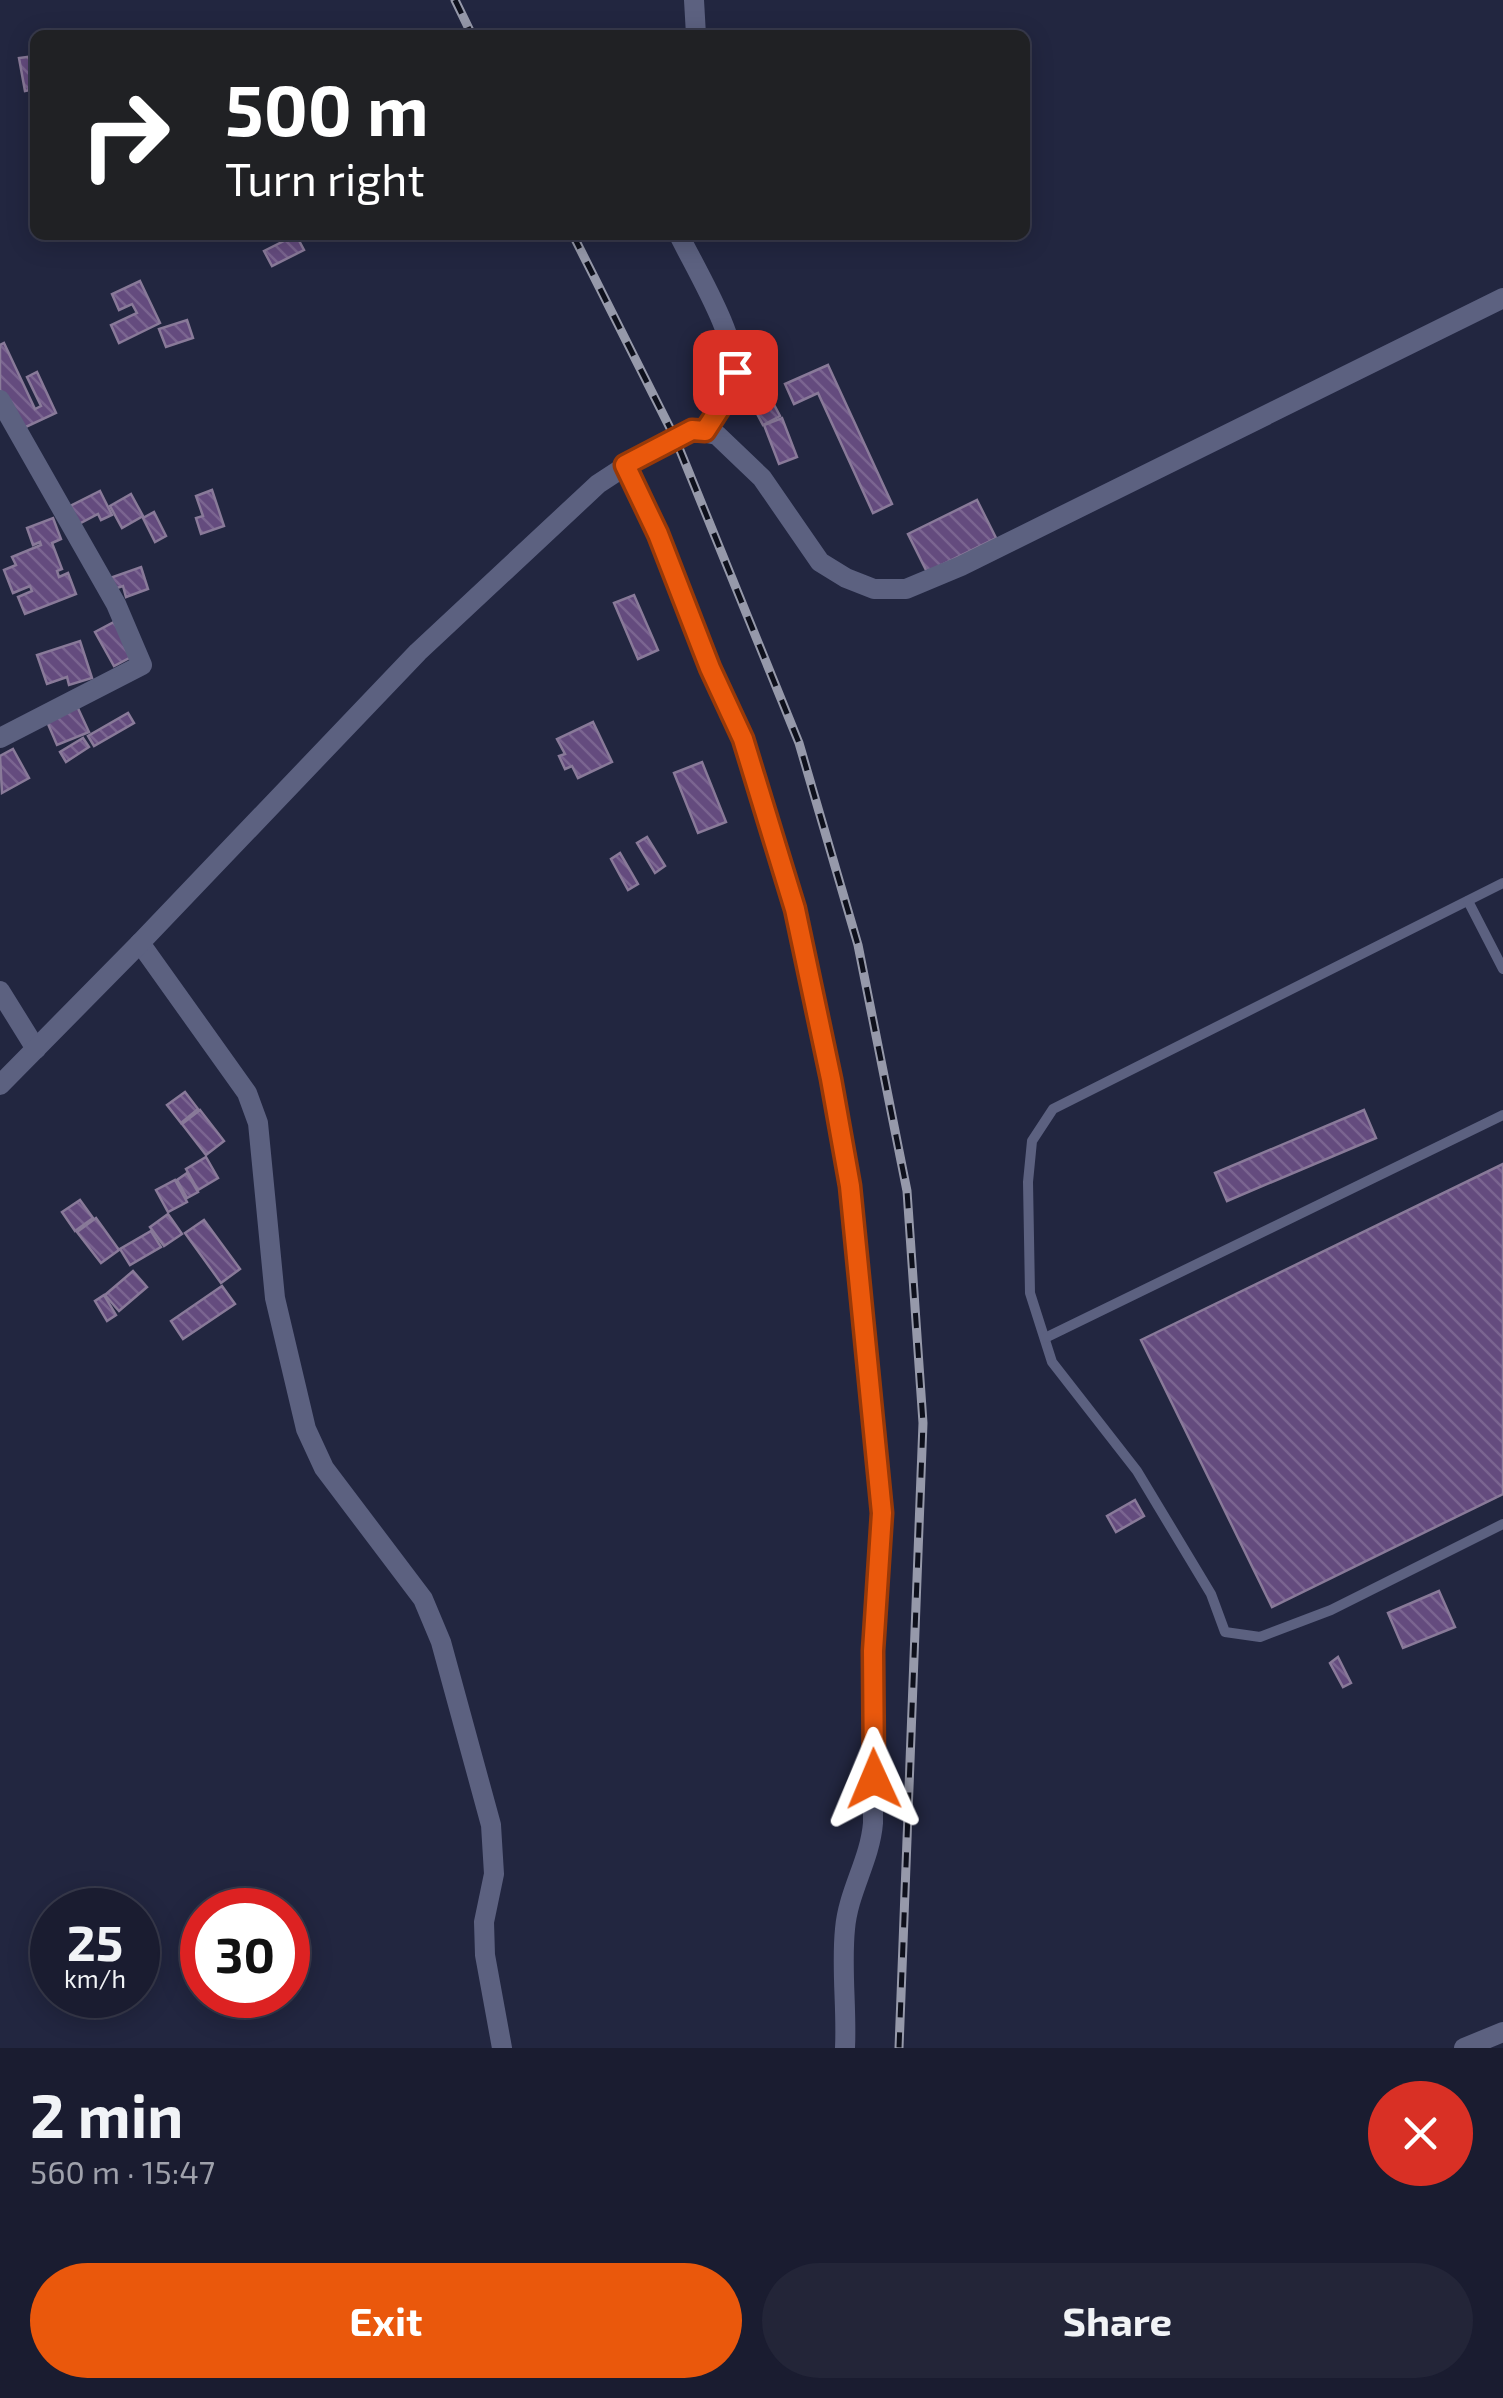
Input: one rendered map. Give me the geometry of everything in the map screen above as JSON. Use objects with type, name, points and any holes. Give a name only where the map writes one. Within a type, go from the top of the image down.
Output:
[{"type":"street","points":[[694,0],[696,30]]},
{"type":"street","points":[[682,240],[714,305],[734,360],[735,372],[727,397],[705,431]]},
{"type":"street","points":[[0,1085],[418,652],[598,484],[625,465],[692,430],[717,435],[762,478],[820,562],[874,589],[906,589],[1503,298]]},
{"type":"street","points":[[0,400],[116,604],[142,666],[0,738]]},
{"type":"street","points":[[625,465],[658,534],[710,668],[743,739],[778,847],[806,955],[850,1186],[882,1513],[873,1651],[872,1840],[849,1902],[844,1933],[845,2048]]},
{"type":"street","points":[[140,943],[247,1093],[258,1123],[276,1298],[306,1428],[324,1468],[424,1599],[442,1642],[491,1825],[494,1874],[484,1922],[484,1955],[502,2048]]},
{"type":"street","points":[[0,992],[36,1048]]},
{"type":"lane","points":[[1503,884],[1053,1109],[1032,1141],[1028,1182],[1030,1293],[1052,1362],[1137,1471],[1210,1594],[1224,1632],[1260,1637],[1331,1610],[1503,1524]]},
{"type":"lane","points":[[1468,901],[1503,969]]},
{"type":"lane","points":[[1045,1338],[1503,1115]]},
{"type":"building","points":[[30,57],[30,90],[25,91],[19,58]]},
{"type":"building","points":[[286,240],[299,240],[304,250],[272,266],[264,251]]},
{"type":"building","points":[[140,281],[160,323],[119,343],[111,325],[137,313],[132,304],[119,310],[112,294]]},
{"type":"building","points":[[187,320],[193,338],[166,347],[159,329]]},
{"type":"building","points":[[4,343],[35,409],[41,406],[27,377],[37,372],[56,413],[17,431],[0,395],[0,345]]},
{"type":"building","points":[[828,365],[892,504],[873,513],[818,393],[794,404],[785,384]]},
{"type":"building","points":[[770,397],[780,416],[763,425],[753,406]]},
{"type":"building","points":[[782,418],[797,457],[779,464],[764,425]]},
{"type":"building","points":[[212,490],[224,526],[201,534],[196,518],[203,516],[196,496]]},
{"type":"building","points":[[100,491],[112,515],[101,520],[98,514],[73,527],[64,509]]},
{"type":"building","points":[[131,494],[143,516],[122,528],[110,506]]},
{"type":"building","points":[[977,500],[996,538],[927,572],[908,534]]},
{"type":"building","points":[[154,512],[166,536],[155,542],[143,518]]},
{"type":"building","points":[[53,518],[61,539],[52,543],[62,569],[57,571],[59,577],[68,573],[76,594],[25,614],[18,597],[32,591],[30,586],[13,593],[4,570],[16,565],[12,557],[41,545],[33,545],[27,528]]},
{"type":"building","points":[[141,567],[148,589],[126,597],[123,586],[114,589],[110,578]]},
{"type":"building","points":[[634,595],[658,650],[638,659],[614,603]]},
{"type":"building","points":[[114,622],[133,656],[114,666],[95,632]]},
{"type":"building","points":[[80,641],[92,678],[69,685],[67,677],[47,684],[37,655]]},
{"type":"building","points":[[76,704],[89,732],[57,745],[45,717]]},
{"type":"building","points":[[128,713],[134,723],[94,746],[88,736]]},
{"type":"building","points":[[593,722],[612,762],[578,778],[572,766],[565,769],[559,756],[565,754],[557,739]]},
{"type":"building","points":[[83,738],[89,747],[66,762],[60,752]]},
{"type":"building","points":[[13,749],[29,778],[2,793],[0,756]]},
{"type":"building","points":[[702,762],[726,822],[698,833],[674,773]]},
{"type":"building","points":[[647,837],[665,866],[655,873],[637,843]]},
{"type":"building","points":[[620,853],[638,884],[628,890],[611,859]]},
{"type":"building","points":[[185,1092],[198,1109],[181,1123],[167,1105]]},
{"type":"building","points":[[200,1110],[224,1141],[206,1155],[182,1124]]},
{"type":"building","points":[[1364,1110],[1376,1138],[1227,1201],[1215,1173]]},
{"type":"building","points":[[206,1157],[218,1178],[198,1190],[186,1169]]},
{"type":"building","points":[[1503,1164],[1503,1494],[1272,1607],[1141,1340]]},
{"type":"building","points":[[187,1173],[198,1192],[187,1198],[177,1180]]},
{"type":"building","points":[[175,1180],[187,1202],[168,1212],[156,1190]]},
{"type":"building","points":[[80,1200],[93,1218],[75,1231],[62,1212]]},
{"type":"building","points":[[168,1214],[182,1234],[164,1246],[150,1227]]},
{"type":"building","points":[[96,1218],[119,1250],[101,1263],[77,1232]]},
{"type":"building","points":[[204,1220],[240,1269],[221,1283],[185,1233]]},
{"type":"building","points":[[151,1231],[161,1247],[130,1265],[120,1249]]},
{"type":"building","points":[[133,1271],[147,1287],[119,1311],[105,1295]]},
{"type":"building","points":[[222,1286],[235,1304],[183,1339],[171,1321]]},
{"type":"building","points":[[104,1295],[116,1315],[107,1321],[95,1301]]},
{"type":"building","points":[[1135,1500],[1144,1516],[1116,1532],[1107,1516]]},
{"type":"building","points":[[1439,1591],[1455,1627],[1403,1648],[1388,1613]]},
{"type":"building","points":[[1338,1657],[1351,1683],[1343,1687],[1330,1663]]},
{"type":"railway","points":[[455,0],[470,30]]},
{"type":"railway","points":[[576,240],[675,438],[799,743],[858,945],[907,1191],[923,1423],[899,2048]]},
{"type":"route","points":[[735,372],[727,397],[705,431],[692,430],[625,465],[658,534],[710,668],[743,739],[795,909],[831,1079],[850,1186],[882,1513],[873,1651],[874,1779]]}]
